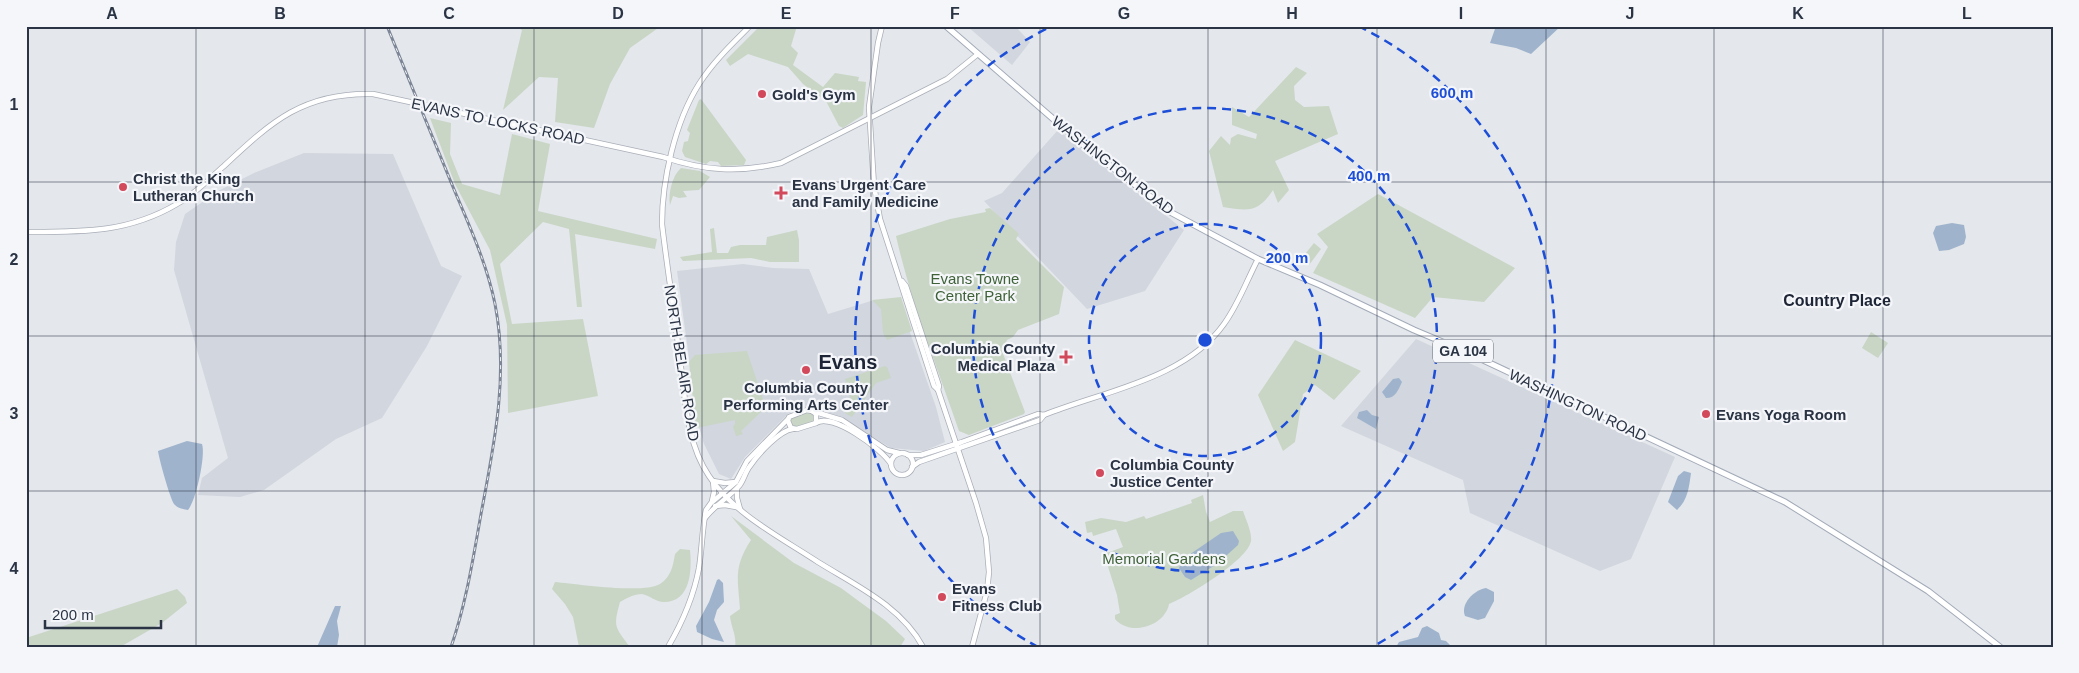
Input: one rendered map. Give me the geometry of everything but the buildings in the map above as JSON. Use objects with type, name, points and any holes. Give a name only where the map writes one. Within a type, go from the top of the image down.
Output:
[{"type":"main road","name":"WASHINGTON ROAD","points":[[946,26],[1088,149],[1172,213],[1258,259],[1320,285],[1414,330],[1464,351],[1785,502],[1928,591],[2000,647]]},
{"type":"main road","name":"WASHINGTON ROAD","points":[[952,26],[957,35]]},
{"type":"street","name":"NORTH BELAIR ROAD","points":[[750,26],[720,56],[699,84],[684,117],[671,159],[662,213],[666,254],[692,434],[700,461],[712,481],[739,508],[800,550],[872,595],[908,626],[923,647]]},
{"type":"street","points":[[882,26],[872,78],[869,118],[871,161],[880,218],[902,282],[906,286],[934,386],[938,390],[976,502],[986,538],[988,553],[987,591],[972,647]]},
{"type":"street","name":"EVANS TO LOCKS ROAD","points":[[26,232],[94,230],[125,226],[143,221],[177,204],[199,190],[252,141],[282,117],[312,102],[337,95],[373,94],[715,169],[755,169],[781,163],[949,78],[978,54]]},
{"type":"street","points":[[725,495],[736,482],[747,461],[782,432],[812,426],[816,422],[825,420],[840,424],[880,451],[891,464],[894,471],[900,474],[907,473],[919,462],[957,447],[1040,420],[1044,415],[1164,371],[1188,358],[1206,344],[1225,323],[1258,259]]},
{"type":"street","points":[[713,504],[739,508],[736,495],[737,488],[755,455],[793,414],[812,411],[842,420],[887,450],[899,454],[921,455],[957,447]]},
{"type":"street","points":[[812,411],[817,416],[816,422]]},
{"type":"street","points":[[788,419],[789,426],[793,429]]},
{"type":"street","points":[[891,464],[894,456],[899,454]]},
{"type":"street","points":[[908,455],[912,461],[912,468]]},
{"type":"street","points":[[668,647],[677,631],[693,592],[699,568],[705,520],[713,504],[712,481],[736,482]]},
{"type":"street","points":[[713,504],[737,488]]},
{"type":"shaded area","points":[[967,26],[1015,26],[1030,42],[1012,65]]},
{"type":"shaded area","points":[[1058,130],[1184,230],[1145,291],[1087,309],[984,201],[1002,193]]},
{"type":"shaded area","points":[[304,153],[393,154],[441,266],[462,276],[427,346],[382,418],[336,439],[264,490],[240,497],[198,495],[202,478],[228,458],[174,270],[176,242],[185,214],[220,190],[254,173]]},
{"type":"shaded area","points":[[743,264],[773,268],[809,269],[828,314],[871,301],[898,298],[936,407],[945,442],[924,451],[891,448],[840,417],[811,407],[789,413],[745,457],[731,479],[719,474],[704,444],[698,423],[677,271]]},
{"type":"shaded area","points":[[1416,339],[1675,457],[1631,559],[1600,571],[1470,513],[1463,480],[1341,426]]},
{"type":"green space","points":[[514,26],[661,26],[630,48],[610,84],[594,128],[555,122],[558,78],[539,77],[503,110],[522,30]]},
{"type":"green space","points":[[760,26],[797,26],[791,46],[798,53],[793,65],[823,87],[835,73],[859,77],[858,81],[866,82],[863,115],[843,128],[839,126],[827,103],[825,94],[820,97],[803,84],[788,67],[748,54],[730,66],[726,60]]},
{"type":"green space","points":[[1296,67],[1307,73],[1294,86],[1295,100],[1304,107],[1329,106],[1338,134],[1275,161],[1289,190],[1278,203],[1273,190],[1262,203],[1252,209],[1223,207],[1209,151],[1221,136],[1230,145],[1231,138],[1238,134],[1256,139],[1257,134],[1232,125],[1232,107],[1249,117]]},
{"type":"green space","points":[[701,99],[746,160],[744,165],[721,166],[718,162],[710,161],[706,164],[685,157],[682,151],[684,142],[688,141],[690,133],[687,130]]},
{"type":"green space","points":[[430,118],[451,123],[450,154],[462,184],[500,195],[512,134],[550,144],[538,211],[657,239],[655,249],[575,234],[582,307],[577,307],[569,229],[543,222],[500,264],[512,324],[583,319],[598,396],[508,413],[507,325],[490,250],[455,184]]},
{"type":"green space","points":[[681,168],[700,171],[710,177],[699,190],[683,191],[687,197],[679,198],[673,196],[670,205],[671,185]]},
{"type":"green space","points":[[1378,194],[1515,268],[1484,302],[1433,297],[1415,318],[1313,273],[1328,247],[1317,234]]},
{"type":"green space","name":"Evans Towne Center Park","points":[[990,208],[1019,234],[1016,239],[1064,287],[1059,314],[1018,330],[1013,337],[1007,340],[1002,351],[1025,412],[1024,414],[969,435],[959,431],[917,310],[896,236],[950,219],[986,212],[985,209]]},
{"type":"green space","points":[[714,228],[717,253],[728,253],[731,247],[740,245],[766,245],[767,237],[797,230],[799,262],[770,262],[751,258],[683,261],[680,257],[712,252],[710,229]]},
{"type":"green space","points":[[1314,243],[1321,249],[1309,265],[1301,259]]},
{"type":"green space","points":[[901,297],[912,331],[887,340],[883,333],[881,309],[872,300]]},
{"type":"green space","points":[[1871,332],[1888,343],[1878,358],[1862,348]]},
{"type":"green space","points":[[1295,340],[1361,371],[1334,400],[1315,385],[1303,394],[1295,442],[1283,451],[1258,395]]},
{"type":"green space","points":[[747,351],[764,402],[762,411],[741,431],[743,434],[736,436],[733,427],[735,420],[696,428],[689,362],[695,355]]},
{"type":"green space","points":[[885,366],[891,378],[876,383],[852,417],[845,413],[851,400],[845,379]]},
{"type":"green space","points":[[808,412],[814,414],[813,422],[797,427],[792,426],[790,423],[791,417]]},
{"type":"green space","name":"Memorial Gardens","points":[[1203,495],[1210,522],[1233,511],[1243,511],[1251,537],[1247,549],[1216,577],[1169,604],[1166,612],[1154,623],[1138,628],[1121,624],[1115,619],[1115,615],[1120,613],[1117,595],[1104,554],[1123,547],[1116,529],[1093,536],[1092,532],[1087,533],[1085,522],[1101,518],[1126,522],[1144,516],[1146,519],[1192,503],[1191,500]]},
{"type":"green space","points":[[731,516],[794,563],[841,588],[886,621],[905,639],[900,647],[735,647],[730,616],[740,609],[739,566],[741,558],[751,540]]},
{"type":"green space","points":[[680,549],[690,550],[691,567],[688,584],[680,597],[673,601],[664,602],[639,594],[620,602],[616,617],[618,631],[630,647],[579,647],[573,617],[552,589],[555,582],[625,588],[652,587],[660,584],[667,578],[675,554]]},
{"type":"green space","points":[[177,589],[185,597],[187,603],[162,623],[120,647],[26,647],[26,638]]},
{"type":"water","points":[[1496,26],[1561,26],[1531,54],[1516,48],[1490,43]]},
{"type":"water","points":[[1952,223],[1964,225],[1966,237],[1964,244],[1949,250],[1939,251],[1933,233],[1936,226]]},
{"type":"water","points":[[1399,378],[1402,382],[1396,393],[1392,397],[1386,398],[1382,392],[1393,379]]},
{"type":"water","points":[[1367,410],[1372,415],[1379,417],[1376,429],[1357,418],[1359,412]]},
{"type":"water","points":[[187,441],[202,444],[203,450],[197,488],[188,510],[174,504],[158,451]]},
{"type":"water","points":[[1684,471],[1691,473],[1690,483],[1686,498],[1677,510],[1668,502],[1678,476]]},
{"type":"water","points":[[1233,531],[1239,541],[1238,545],[1217,564],[1191,580],[1185,577],[1179,568],[1183,559],[1221,533]]},
{"type":"water","points":[[719,579],[723,583],[724,602],[717,610],[714,620],[724,642],[697,632],[696,626]]},
{"type":"water","points":[[1486,588],[1494,592],[1494,601],[1485,618],[1478,620],[1465,616],[1464,607],[1469,598],[1481,589]]},
{"type":"water","points":[[335,606],[341,606],[337,621],[339,635],[337,647],[317,647]]},
{"type":"water","points":[[1427,626],[1439,633],[1441,640],[1446,641],[1452,647],[1396,647],[1399,642],[1418,637],[1422,628]]},
{"type":"railway","points":[[387,26],[482,259],[492,289],[499,331],[501,357],[495,436],[469,581],[451,647]]},
{"type":"place","name":"Gold's Gym","points":[[762,94]]},
{"type":"place","name":"Christ the King Lutheran Church","points":[[123,187]]},
{"type":"place","name":"Evans Urgent Care and Family Medicine","points":[[781,193]]},
{"type":"place","name":"Columbia County Medical Plaza","points":[[1066,357]]},
{"type":"place","name":"Columbia County Performing Arts Center","points":[[806,370]]},
{"type":"place","name":"Evans Yoga Room","points":[[1706,414]]},
{"type":"place","name":"Columbia County Justice Center","points":[[1100,473]]},
{"type":"place","name":"Evans Fitness Club","points":[[942,597]]},
{"type":"district","name":"Country Place","points":[[1837,300]]},
{"type":"district","name":"Evans","points":[[848,362]]}]
